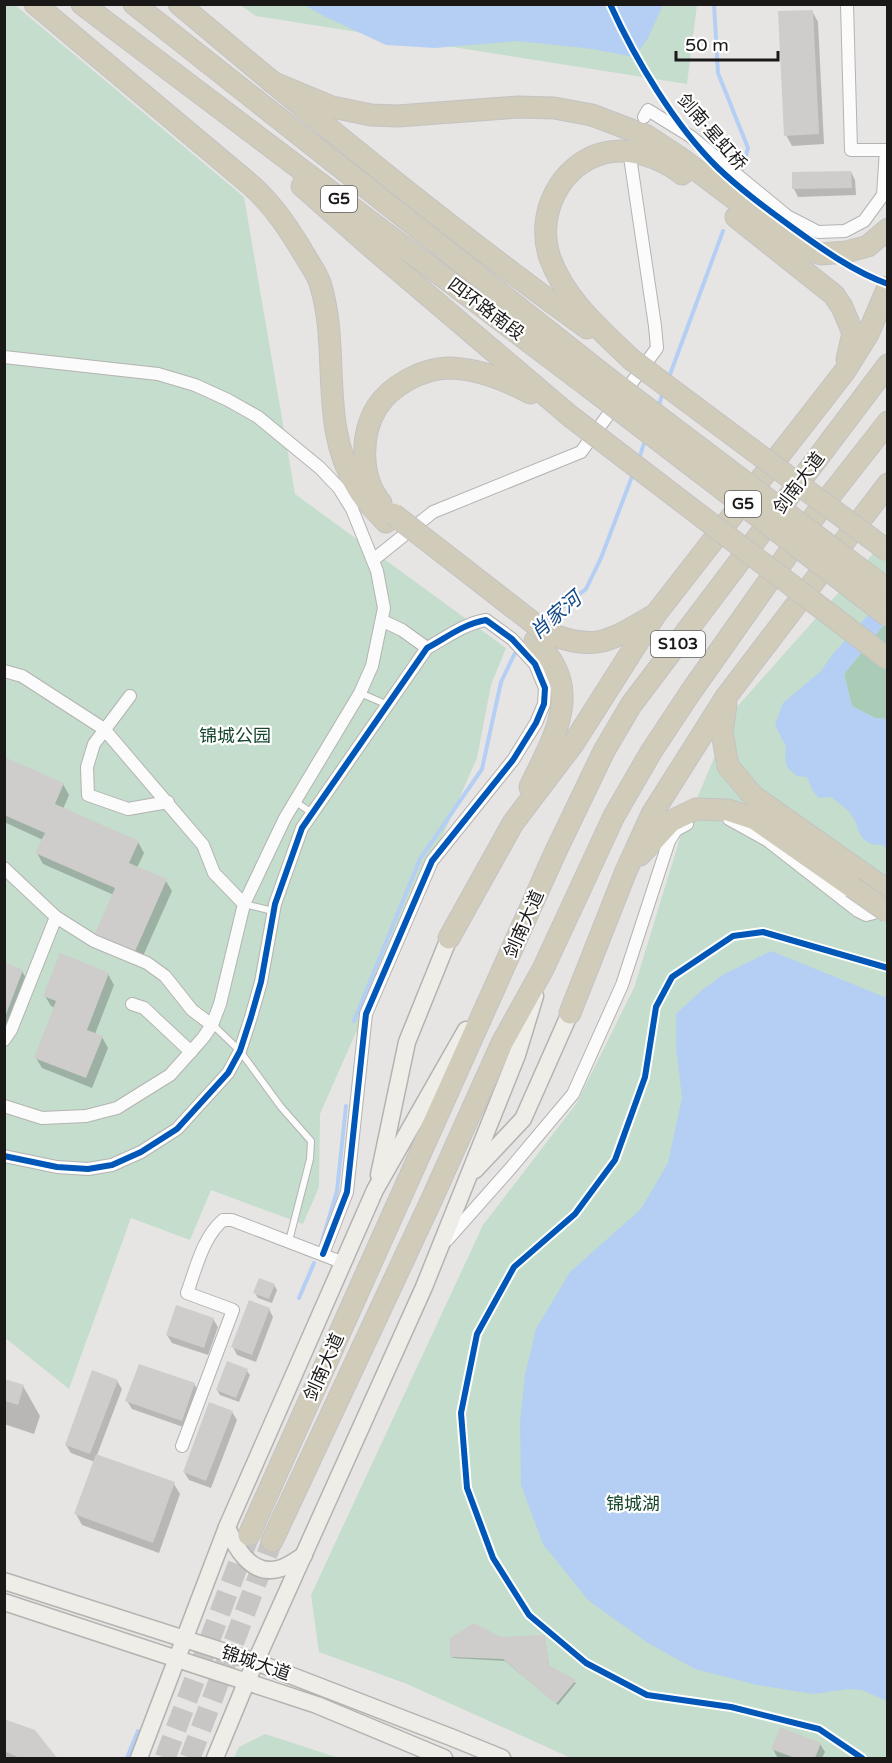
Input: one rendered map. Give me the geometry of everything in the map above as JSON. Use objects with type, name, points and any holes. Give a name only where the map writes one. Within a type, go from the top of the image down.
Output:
[{"type":"highway","points":[[35,4],[252,186],[264,197],[290,230],[320,281],[329,328],[334,423],[341,450],[356,487],[545,651],[559,675],[562,688],[562,711],[553,739],[513,823],[449,938]]},
{"type":"highway","name":"四环路南段","points":[[82,4],[605,388],[888,590]]},
{"type":"highway","name":"四环路南段","points":[[134,4],[888,616]]},
{"type":"highway","points":[[179,4],[272,82],[518,278],[888,551]]},
{"type":"highway","points":[[185,81],[371,247],[570,416],[888,659]]},
{"type":"highway","points":[[272,82],[332,107],[371,115],[398,116],[518,107],[554,108],[592,115],[647,136],[663,146],[796,245],[821,254],[846,252],[868,246],[888,229]]},
{"type":"highway","points":[[632,360],[582,311],[561,282],[549,256],[546,239],[547,219],[552,197],[562,180],[584,161],[606,152],[640,154],[676,169],[834,295],[843,307],[853,333],[845,371]]},
{"type":"highway","points":[[513,823],[573,744],[654,615],[845,371],[868,334],[888,287]]},
{"type":"highway","name":"剑南大道","points":[[249,1535],[604,750],[631,705],[888,365]]},
{"type":"highway","points":[[389,518],[369,480],[364,461],[365,444],[376,408],[388,393],[403,382],[423,373],[446,368],[469,371],[509,382],[570,416]]},
{"type":"highway","name":"剑南大道","points":[[273,1541],[502,1043],[543,969],[614,816],[651,752],[819,510],[888,422]]},
{"type":"highway","points":[[570,1013],[626,871],[652,814],[726,697],[888,484]]},
{"type":"highway","points":[[535,642],[565,640],[586,643],[614,639],[654,615]]},
{"type":"highway","points":[[726,697],[722,733],[728,766],[753,796],[857,881],[888,912]]},
{"type":"highway","points":[[626,871],[671,821],[696,809],[728,810],[755,819],[857,881],[888,892]]},
{"type":"main road","points":[[375,1190],[407,1042],[449,938]]},
{"type":"main road","points":[[139,1758],[227,1527],[375,1190],[512,950]]},
{"type":"main road","points":[[215,1758],[246,1683],[424,1287],[517,1055],[543,969]]},
{"type":"main road","points":[[468,1177],[523,1119],[570,1013]]},
{"type":"main road","points":[[227,1527],[234,1546],[253,1564],[276,1570],[304,1555]]},
{"type":"main road","name":"锦城大道","points":[[4,1581],[256,1662],[502,1758]]},
{"type":"main road","name":"锦城大道","points":[[4,1602],[317,1706],[444,1758]]},
{"type":"street","points":[[644,117],[648,110],[690,136],[787,216],[818,232],[844,231],[864,221],[883,195],[886,150],[851,150],[848,4]]},
{"type":"street","points":[[373,560],[433,512],[581,452],[657,348],[630,157]]},
{"type":"street","points":[[4,357],[158,374],[195,385],[258,417],[320,468],[339,488],[352,509],[373,560],[384,608],[372,666],[360,693],[285,818],[244,904],[220,1004],[212,1025],[170,1075],[117,1108],[86,1116],[42,1118],[4,1106]]},
{"type":"street","points":[[4,1156],[57,1167],[88,1169],[112,1165],[141,1152],[177,1129],[228,1073],[240,1051],[261,982],[273,911],[302,828],[427,648],[456,630],[486,620],[514,642],[535,642],[535,664],[545,688],[544,704],[536,723],[513,760],[432,861],[366,1014],[347,1192],[323,1254]]},
{"type":"street","points":[[383,621],[402,630],[427,648]]},
{"type":"street","points":[[4,671],[22,676],[104,729],[203,845],[214,873],[244,904]]},
{"type":"street","points":[[130,696],[94,744],[87,767],[88,795],[128,809],[168,802]]},
{"type":"street","points":[[440,1248],[573,1094],[622,985],[660,866],[669,841],[676,830],[696,818],[714,816],[729,819],[767,840],[866,915],[874,913],[888,892]]},
{"type":"street","points":[[4,868],[56,917],[94,941],[147,963],[165,976],[192,1010],[212,1025]]},
{"type":"street","points":[[4,1040],[11,1030],[56,917]]},
{"type":"street","points":[[132,1004],[144,1008],[191,1052]]},
{"type":"street","points":[[182,1446],[233,1310],[187,1293],[214,1228],[223,1220],[232,1220],[344,1263]]},
{"type":"lane","points":[[360,693],[388,705]]},
{"type":"lane","points":[[296,802],[313,813]]},
{"type":"lane","points":[[244,904],[273,911]]},
{"type":"lane","points":[[212,1025],[240,1051],[281,1107],[311,1141],[310,1160],[289,1241]]},
{"type":"green space","name":"锦城公园","points":[[4,5],[15,5],[244,197],[295,494],[506,648],[491,685],[477,758],[320,1114],[319,1187],[303,1224],[211,1190],[190,1240],[131,1218],[69,1389],[4,1337]]},
{"type":"green space","points":[[240,5],[697,5],[687,84],[256,16]]},
{"type":"green space","name":"锦城湖","points":[[887,538],[887,1758],[571,1758],[407,1684],[319,1652],[311,1595],[483,1225],[576,1104],[634,988],[680,838],[735,709]]},
{"type":"green space","points":[[887,621],[887,719],[875,718],[852,706],[844,674]]},
{"type":"green space","points":[[265,1734],[339,1758],[234,1758],[239,1747]]},
{"type":"water","points":[[304,5],[663,5],[648,38],[634,57],[593,49],[518,41],[435,48],[386,45]]},
{"type":"water","points":[[887,594],[887,621],[844,674],[852,706],[875,718],[887,719],[887,850],[883,845],[863,839],[854,819],[846,809],[831,797],[819,798],[807,777],[797,776],[787,767],[786,747],[775,725],[783,703],[820,672],[833,654]]},
{"type":"water","name":"锦城湖","points":[[771,951],[887,998],[887,1701],[862,1690],[848,1689],[814,1694],[757,1685],[695,1669],[648,1643],[588,1600],[543,1544],[521,1485],[520,1422],[525,1375],[536,1329],[570,1272],[641,1209],[668,1163],[682,1098],[676,1047],[676,1014],[724,974]]},
{"type":"building","points":[[813,10],[819,134],[784,136],[778,11]]},
{"type":"building","points":[[851,171],[852,188],[792,189],[792,172]]},
{"type":"building","points":[[4,757],[64,783],[55,804],[139,841],[129,863],[167,879],[133,956],[93,938],[115,888],[35,853],[45,833],[4,815]]},
{"type":"building","points":[[60,953],[109,973],[87,1030],[103,1036],[86,1078],[34,1058],[56,1001],[43,996]]},
{"type":"building","points":[[4,962],[23,970],[5,1017],[4,1017]]},
{"type":"building","points":[[259,1278],[275,1284],[269,1299],[253,1293]]},
{"type":"building","points":[[249,1300],[270,1308],[252,1355],[231,1347]]},
{"type":"building","points":[[176,1305],[214,1318],[204,1348],[166,1335]]},
{"type":"building","points":[[227,1361],[248,1369],[236,1398],[216,1390]]},
{"type":"building","points":[[139,1364],[195,1383],[182,1421],[125,1401]]},
{"type":"building","points":[[92,1370],[118,1380],[90,1454],[65,1445]]},
{"type":"building","points":[[5,1379],[24,1385],[18,1405],[5,1401]]},
{"type":"building","points":[[209,1402],[233,1411],[206,1481],[183,1472]]},
{"type":"building","points":[[96,1454],[175,1482],[153,1543],[74,1514]]},
{"type":"building","points":[[474,1623],[501,1637],[545,1635],[549,1665],[576,1680],[556,1704],[503,1659],[450,1657],[450,1638]]},
{"type":"building","points":[[4,1719],[35,1730],[57,1758],[20,1758],[4,1751]]},
{"type":"building","points":[[780,1727],[821,1743],[815,1758],[795,1758],[771,1749]]},
{"type":"waterway","name":"肖家河","points":[[714,4],[718,73],[748,148],[742,170]]},
{"type":"waterway","name":"肖家河","points":[[668,380],[723,231]]},
{"type":"waterway","name":"肖家河","points":[[658,408],[663,392]]},
{"type":"waterway","name":"肖家河","points":[[639,459],[645,440]]},
{"type":"waterway","name":"肖家河","points":[[544,622],[586,589],[601,558],[633,474]]},
{"type":"waterway","name":"肖家河","points":[[354,1021],[420,859],[482,769],[501,682],[518,650]]},
{"type":"waterway","name":"肖家河","points":[[322,1241],[337,1191],[346,1106]]},
{"type":"waterway","name":"肖家河","points":[[299,1298],[314,1263]]},
{"type":"waterway","name":"肖家河","points":[[127,1758],[138,1731]]},
{"type":"tunnel","points":[[165,1758],[249,1536]]},
{"type":"tunnel","points":[[190,1758],[272,1541]]},
{"type":"cycle path","name":"剑南·星虹桥","points":[[610,4],[631,47],[657,91],[686,132],[718,168],[754,199],[815,244],[851,267],[888,284]]},
{"type":"cycle path","points":[[4,1156],[57,1167],[88,1169],[112,1165],[141,1152],[177,1129],[228,1073],[240,1051],[251,1017],[261,982],[275,904],[302,828],[427,648],[462,628],[486,620],[512,639],[535,664],[545,688],[544,704],[536,723],[513,760],[432,861],[366,1014],[347,1192],[323,1254]]},
{"type":"cycle path","points":[[862,1758],[819,1729],[731,1707],[647,1695],[586,1663],[529,1615],[493,1558],[467,1488],[461,1413],[477,1334],[514,1267],[575,1214],[615,1160],[645,1077],[656,1007],[672,977],[733,936],[763,932],[888,968]]}]
